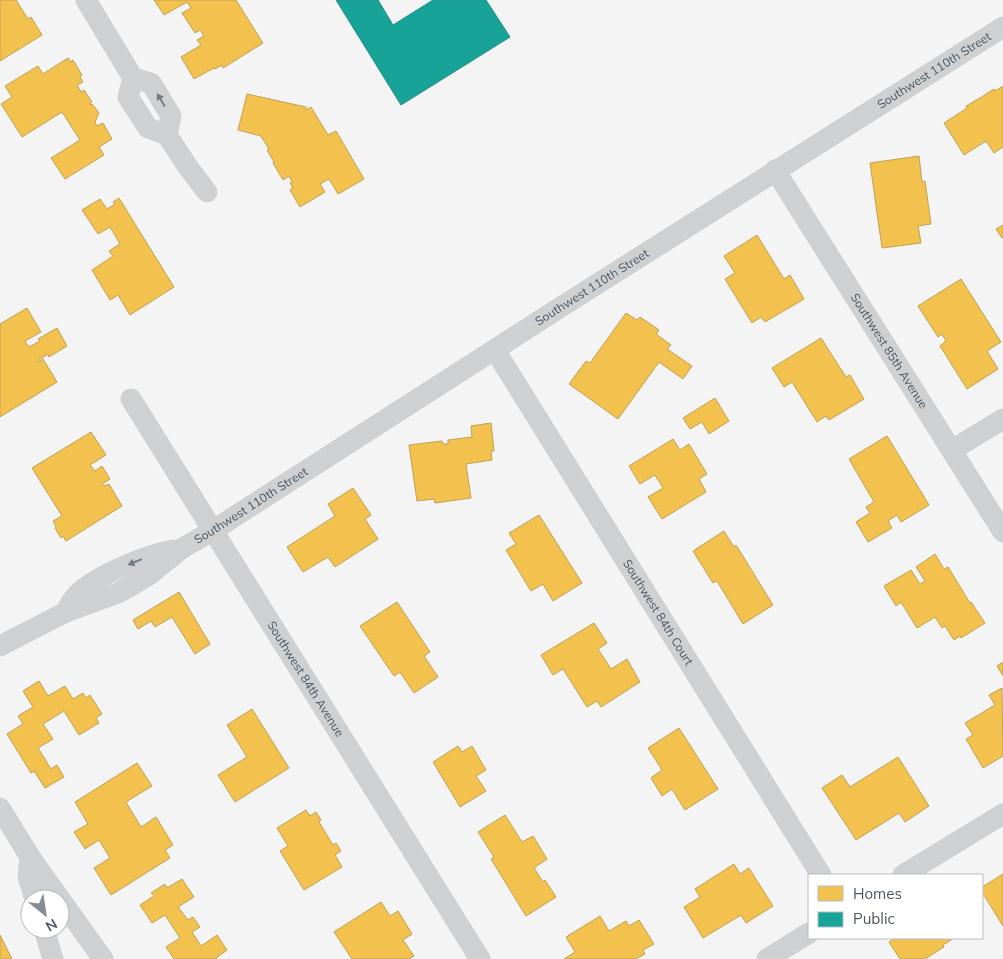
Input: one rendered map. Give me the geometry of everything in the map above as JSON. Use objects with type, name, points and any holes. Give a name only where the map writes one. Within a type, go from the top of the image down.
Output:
[{"type":"street","points":[[86,0],[133,78],[128,97],[148,128],[167,135],[207,192]]},
{"type":"street","name":"Southwest 110th Street","points":[[0,646],[66,612],[118,593],[149,575],[181,549],[1003,27]]},
{"type":"street","name":"Southwest 85th Avenue","points":[[776,170],[1003,532]]},
{"type":"street","name":"Southwest 84th Court","points":[[495,350],[820,874]]},
{"type":"street","name":"Southwest 84th Avenue","points":[[131,399],[480,959]]},
{"type":"street","points":[[952,450],[1003,419]]},
{"type":"street","points":[[0,808],[30,857],[104,959]]},
{"type":"street","points":[[905,874],[1003,814]]},
{"type":"street","points":[[30,857],[28,877],[32,889]]},
{"type":"street","points":[[767,959],[808,934]]},
{"type":"street","points":[[47,939],[53,959]]},
{"type":"building: Homes","points":[[0,0],[16,0],[28,19],[31,17],[42,35],[0,61]]},
{"type":"building: Homes","points":[[154,0],[236,0],[263,43],[223,68],[222,65],[214,68],[194,79],[181,57],[201,45],[197,40],[204,36],[200,30],[195,33],[182,13],[191,8],[187,2],[164,15]]},
{"type":"building: Homes","points":[[68,58],[71,62],[73,60],[82,75],[80,77],[83,82],[77,85],[81,92],[84,90],[92,102],[89,104],[93,105],[99,113],[95,122],[97,126],[103,123],[112,139],[99,147],[104,155],[65,179],[51,158],[80,140],[62,112],[22,137],[1,104],[12,97],[5,86],[38,66],[43,74]]},
{"type":"building: Homes","points":[[1003,86],[1003,147],[994,153],[986,141],[964,155],[944,123],[967,108],[966,106],[994,89],[995,91]]},
{"type":"building: Homes","points":[[247,94],[306,107],[306,110],[311,107],[328,135],[336,131],[364,179],[338,194],[329,179],[320,184],[325,192],[300,207],[290,190],[293,188],[289,176],[283,180],[261,136],[238,130]]},
{"type":"building: Homes","points":[[919,156],[922,182],[925,181],[931,224],[918,226],[921,243],[882,248],[870,163]]},
{"type":"building: Homes","points":[[119,198],[174,287],[130,315],[118,295],[110,300],[92,270],[113,256],[109,251],[120,244],[110,227],[98,234],[82,210],[100,199],[107,209],[115,204],[113,202]]},
{"type":"building: Homes","points":[[1003,225],[1003,237],[1002,238],[996,229]]},
{"type":"building: Homes","points":[[757,235],[784,279],[790,275],[804,299],[765,322],[761,317],[752,323],[725,279],[735,273],[724,256]]},
{"type":"building: Homes","points":[[961,279],[1001,342],[987,351],[998,369],[967,389],[940,346],[946,341],[942,334],[938,337],[918,306]]},
{"type":"building: Homes","points":[[27,308],[41,332],[25,341],[29,347],[40,341],[38,339],[57,328],[67,346],[49,357],[48,354],[37,361],[43,359],[57,382],[0,417],[0,324]]},
{"type":"building: Homes","points":[[626,313],[637,320],[640,317],[659,330],[656,334],[671,345],[667,349],[692,366],[683,379],[659,362],[618,419],[569,384],[586,361],[590,363]]},
{"type":"building: Homes","points":[[821,338],[846,377],[850,375],[864,399],[829,420],[826,416],[817,422],[792,382],[784,387],[772,368]]},
{"type":"building: Homes","points":[[715,398],[729,421],[709,434],[702,422],[690,429],[683,418]]},
{"type":"building: Homes","points":[[491,423],[494,451],[491,451],[492,460],[466,464],[471,498],[435,503],[434,499],[417,501],[409,445],[442,441],[443,444],[448,444],[448,440],[472,437],[471,426]]},
{"type":"building: Homes","points":[[91,432],[106,455],[90,465],[95,471],[102,466],[110,479],[102,484],[104,486],[109,484],[122,506],[66,541],[63,536],[61,538],[53,521],[62,516],[32,468]]},
{"type":"building: Homes","points":[[887,436],[929,505],[901,522],[897,515],[888,521],[892,528],[868,542],[856,522],[870,513],[866,507],[874,502],[849,459]]},
{"type":"building: Homes","points":[[673,439],[680,450],[689,444],[707,474],[699,479],[706,492],[662,519],[648,497],[663,488],[655,475],[640,484],[629,466]]},
{"type":"building: Homes","points":[[353,488],[371,515],[365,519],[378,539],[335,567],[328,557],[303,572],[287,547],[335,516],[328,504]]},
{"type":"building: Homes","points":[[539,515],[582,583],[553,601],[543,584],[531,591],[506,550],[516,544],[509,533]]},
{"type":"building: Homes","points":[[724,531],[734,547],[736,545],[773,605],[743,624],[717,581],[713,583],[693,551]]},
{"type":"building: Homes","points":[[935,554],[944,569],[948,567],[985,623],[961,638],[960,636],[954,640],[945,626],[942,628],[935,617],[917,628],[901,602],[896,606],[884,586],[911,570],[920,584],[925,581],[916,567]]},
{"type":"building: Homes","points":[[179,592],[210,644],[195,654],[172,617],[155,627],[151,621],[138,629],[133,620]]},
{"type":"building: Homes","points":[[397,602],[430,652],[424,656],[438,677],[414,693],[400,672],[394,676],[360,626]]},
{"type":"building: Homes","points":[[594,623],[607,643],[598,649],[611,669],[627,659],[640,682],[601,707],[597,701],[587,707],[563,669],[553,675],[541,655]]},
{"type":"building: Homes","points":[[1003,662],[1003,676],[997,666]]},
{"type":"building: Homes","points":[[39,681],[48,696],[65,686],[73,699],[83,693],[86,698],[90,695],[102,714],[96,718],[99,723],[79,735],[64,711],[43,724],[53,739],[38,748],[51,769],[57,765],[64,777],[45,788],[34,771],[31,773],[7,734],[23,724],[18,716],[33,707],[23,691]]},
{"type":"building: Homes","points":[[1002,688],[1003,756],[983,768],[966,739],[973,735],[965,723],[995,705],[989,695]]},
{"type":"building: Homes","points":[[252,709],[289,768],[235,802],[218,775],[247,757],[227,725]]},
{"type":"building: Homes","points":[[679,728],[718,789],[685,810],[672,789],[662,796],[651,778],[662,770],[648,748]]},
{"type":"building: Homes","points":[[458,746],[462,752],[472,746],[486,770],[476,776],[486,791],[460,807],[433,762]]},
{"type":"building: Homes","points":[[898,757],[929,806],[905,822],[899,813],[856,840],[822,788],[842,775],[850,787]]},
{"type":"building: Homes","points":[[137,763],[152,786],[126,802],[141,827],[156,817],[173,845],[165,850],[170,858],[111,895],[94,868],[110,858],[99,840],[85,849],[74,832],[88,824],[75,802]]},
{"type":"building: Homes","points":[[306,810],[310,816],[316,812],[321,820],[319,822],[333,845],[336,843],[341,851],[335,855],[342,867],[304,890],[280,851],[288,846],[277,828]]},
{"type":"building: Homes","points":[[505,815],[522,842],[533,836],[547,859],[534,868],[543,882],[545,880],[556,897],[526,916],[491,859],[494,857],[478,832]]},
{"type":"building: Homes","points":[[734,864],[740,874],[749,868],[773,906],[746,923],[741,915],[703,938],[684,907],[700,897],[695,889]]},
{"type":"building: Homes","points":[[1003,874],[1003,926],[983,894],[983,886]]},
{"type":"building: Homes","points":[[182,879],[194,897],[178,907],[188,920],[193,917],[200,927],[192,932],[201,946],[217,935],[227,950],[217,959],[174,959],[166,947],[180,938],[165,915],[152,923],[140,905],[154,896],[151,893],[165,884],[167,888]]},
{"type":"building: Homes","points":[[381,902],[390,916],[398,911],[412,934],[403,940],[414,956],[409,959],[352,959],[334,932]]},
{"type":"building: Homes","points":[[600,916],[609,931],[626,921],[629,926],[639,920],[654,944],[643,950],[645,954],[636,959],[564,959],[575,952],[566,937]]},
{"type":"building: Homes","points":[[0,935],[12,959],[0,959]]},
{"type":"building: Homes","points":[[894,939],[952,939],[925,959],[900,959],[889,942]]},
{"type":"building: Public","points":[[336,0],[378,0],[393,25],[433,0],[486,0],[510,37],[401,105]]}]
